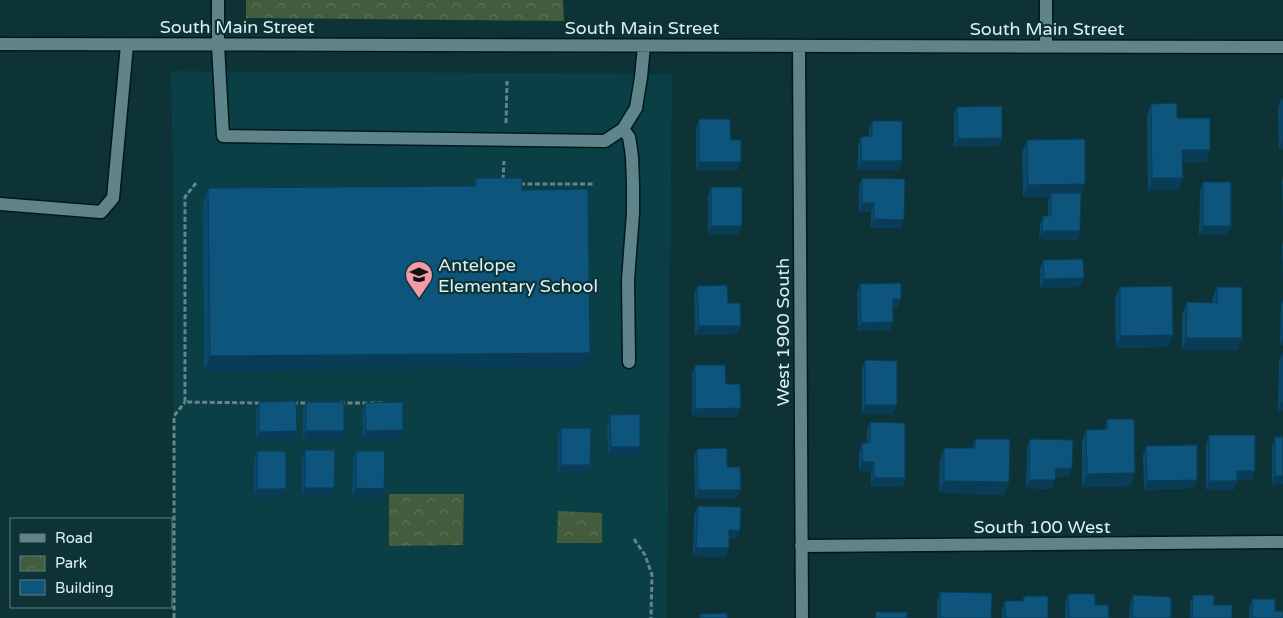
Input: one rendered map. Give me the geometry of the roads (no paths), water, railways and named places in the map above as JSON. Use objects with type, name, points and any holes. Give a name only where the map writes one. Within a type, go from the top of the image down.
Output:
[{"type":"street","points":[[218,0],[218,45],[223,136],[605,142],[622,129],[636,108],[644,46]]},
{"type":"street","points":[[1046,0],[1046,47]]},
{"type":"street","name":"South Main Street","points":[[0,44],[1283,47]]},
{"type":"street","points":[[0,204],[101,212],[113,198],[127,45]]},
{"type":"street","name":"West 1900 South","points":[[799,46],[802,618]]},
{"type":"street","points":[[622,129],[628,137],[631,149],[633,184],[633,213],[628,280],[629,362]]},
{"type":"street","name":"South 100 West","points":[[801,546],[1283,542]]},
{"type":"place","name":"Antelope Elementary School","points":[[419,299]]}]
